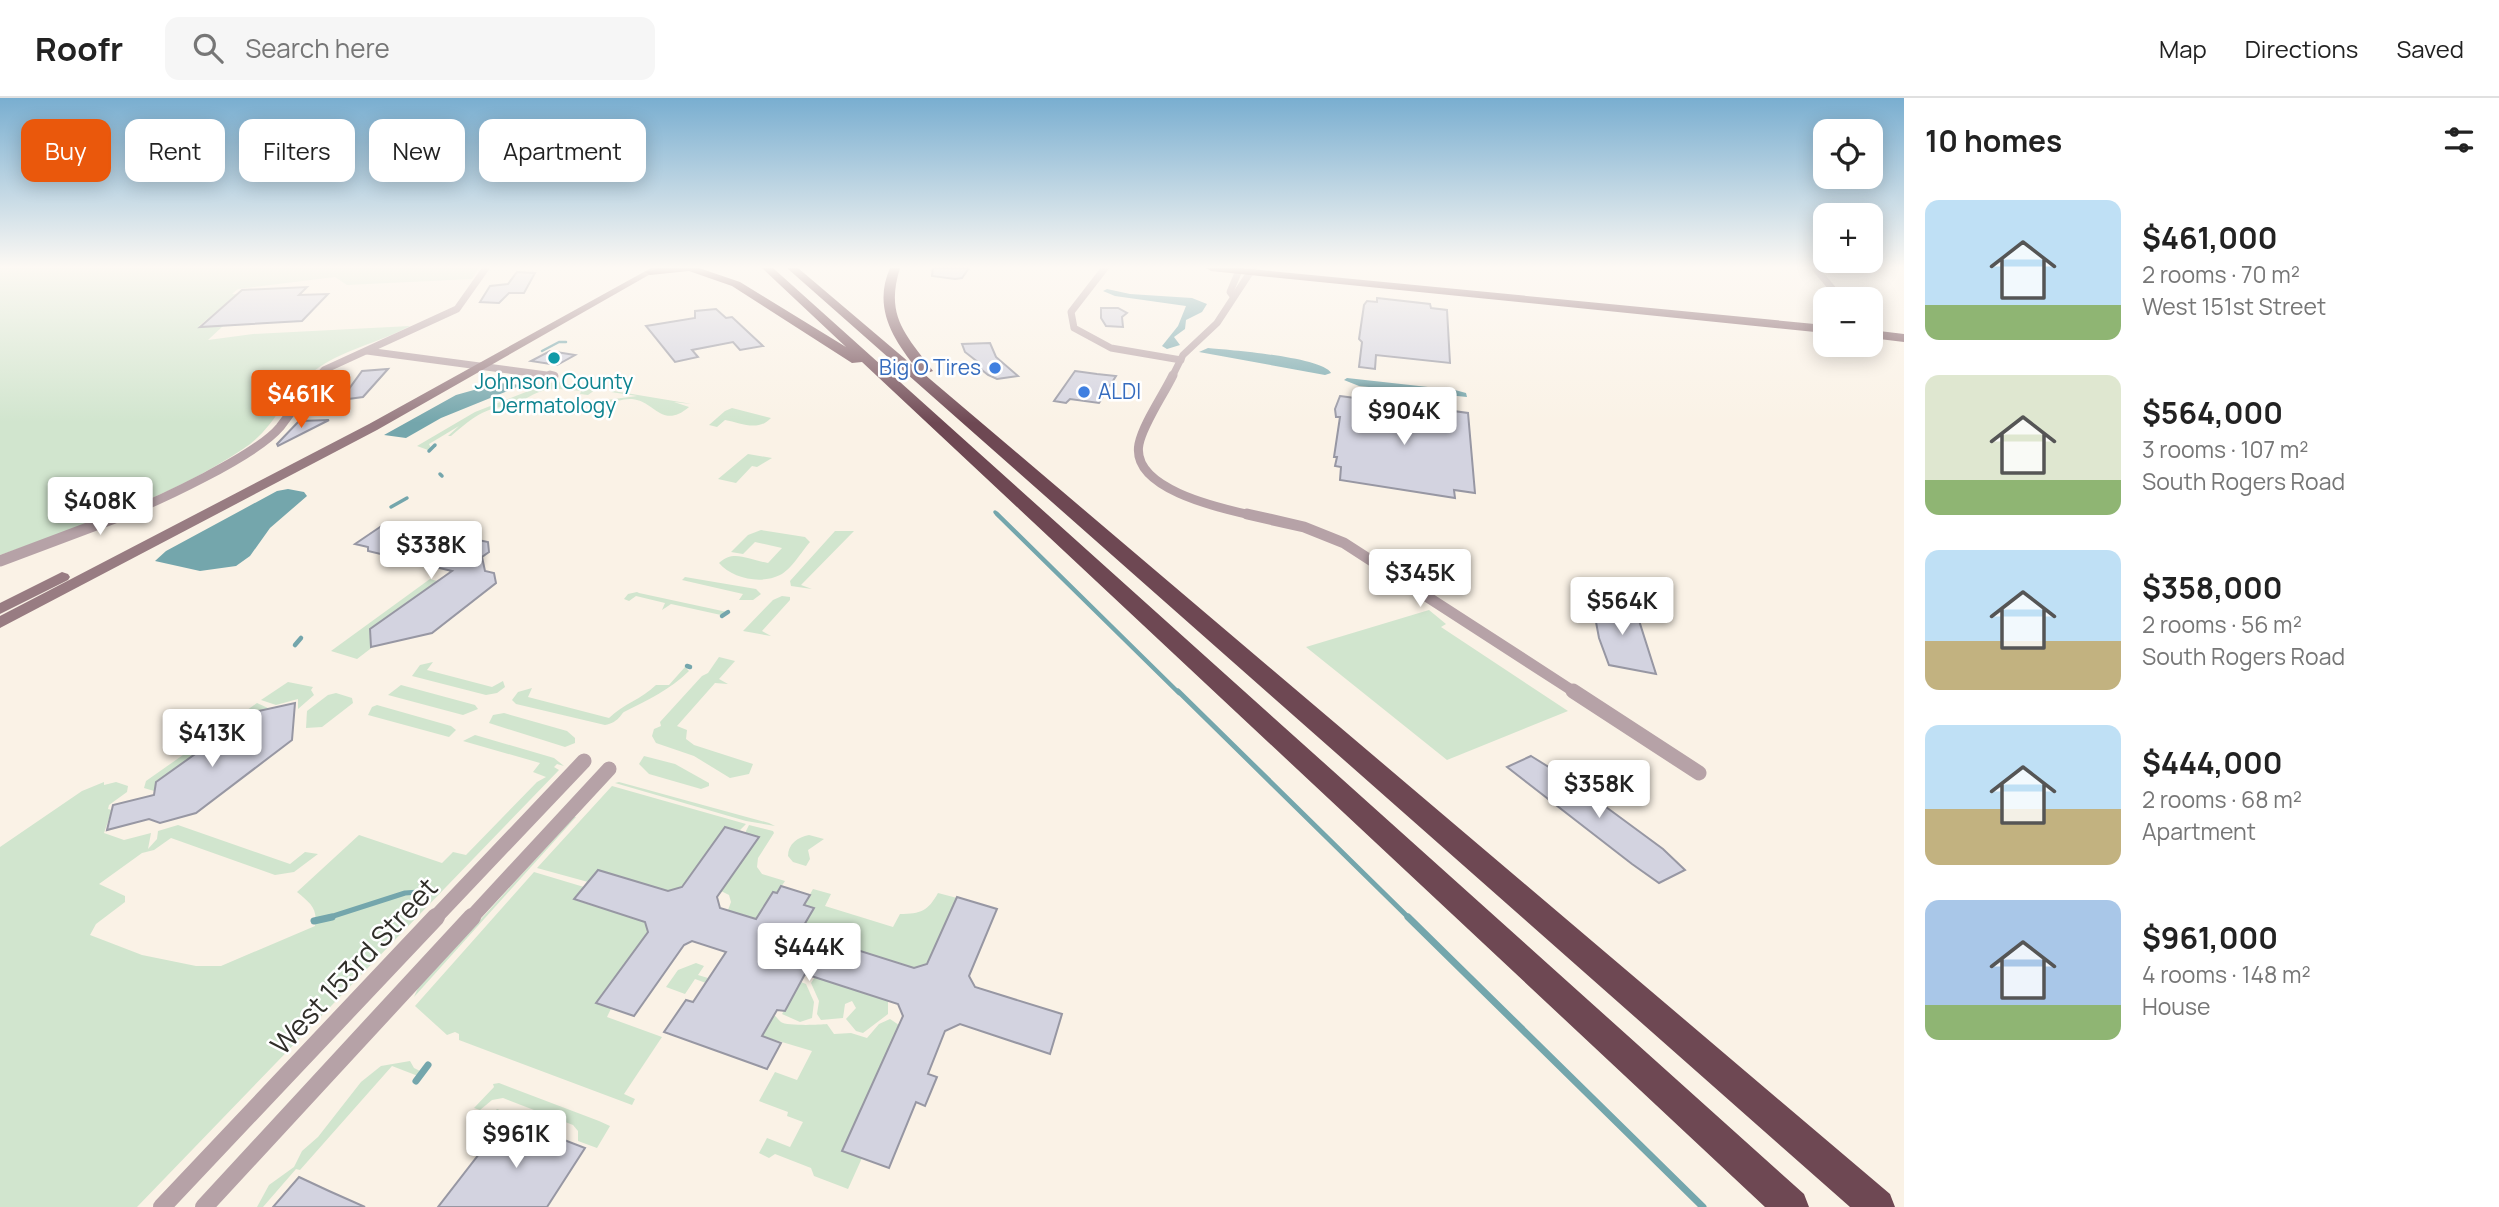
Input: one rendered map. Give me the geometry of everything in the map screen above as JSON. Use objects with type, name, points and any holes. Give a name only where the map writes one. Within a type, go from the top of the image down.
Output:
[{"type":"highway","points":[[790,320],[832,347],[881,372]]},
{"type":"highway","points":[[824,320],[1791,1207]]},
{"type":"highway","points":[[852,320],[1877,1207]]},
{"type":"highway","points":[[892,320],[912,353],[963,415]]},
{"type":"highway","points":[[1725,320],[1813,329]]},
{"type":"highway","points":[[1883,335],[1904,338]]},
{"type":"main road","points":[[0,623],[554,320]]},
{"type":"main road","points":[[0,608],[479,363],[554,320]]},
{"type":"street","points":[[0,561],[125,514],[240,458],[279,428],[294,404],[324,370],[432,320]]},
{"type":"street","points":[[1072,320],[1074,328],[1089,339],[1116,350],[1181,360]]},
{"type":"street","points":[[1219,320],[1181,360],[1141,439],[1138,452],[1143,467],[1162,485],[1186,496],[1300,525],[1344,543],[1699,773]]},
{"type":"street","points":[[365,350],[479,363],[540,370],[554,376],[479,363],[376,345]]},
{"type":"street","name":"West 153rd Street","points":[[162,1207],[584,761]]},
{"type":"street","name":"West 153rd Street","points":[[204,1207],[609,769]]},
{"type":"green space","points":[[0,320],[206,320],[199,326],[223,326],[208,340],[253,334],[410,326],[348,352],[314,371],[254,441],[215,466],[125,510],[0,555]]},
{"type":"green space","points":[[558,382],[595,390],[588,395],[580,394],[581,391],[545,390],[514,406],[519,409],[507,409],[507,406],[483,413],[451,436],[448,436],[459,426],[429,444],[431,448],[428,450],[417,446],[475,412],[549,383]]},
{"type":"green space","points":[[611,392],[691,404],[674,402],[689,407],[672,416],[632,399],[607,403],[599,401],[637,396]]},
{"type":"green space","points":[[732,408],[771,418],[755,426],[725,420],[717,427],[709,425]]},
{"type":"green space","points":[[748,454],[772,458],[757,467],[752,466],[736,483],[718,479]]},
{"type":"green space","points":[[761,530],[805,537],[810,542],[788,569],[772,578],[755,580],[739,576],[719,563],[736,556],[768,563],[782,548],[755,542],[743,554],[731,552],[748,535]]},
{"type":"green space","points":[[835,531],[854,531],[801,585],[812,589],[791,586],[790,581]]},
{"type":"green space","points":[[685,577],[756,589],[761,594],[753,600],[739,600],[743,594],[682,580]]},
{"type":"green space","points":[[430,579],[437,581],[371,629],[371,646],[374,646],[357,659],[331,651]]},
{"type":"green space","points":[[637,592],[727,612],[721,615],[671,604],[662,610],[665,603],[636,596],[629,601],[624,599],[628,594]]},
{"type":"green space","points":[[782,596],[790,597],[790,600],[762,631],[771,636],[743,631],[773,600]]},
{"type":"green space","points":[[1429,610],[1446,624],[1441,627],[1568,711],[1447,760],[1306,647]]},
{"type":"green space","points":[[719,657],[735,661],[719,679],[728,684],[715,683],[677,726],[687,730],[686,739],[694,745],[753,764],[749,774],[730,778],[694,756],[656,743],[652,736],[654,729],[661,726],[660,722],[702,676],[708,673]]},
{"type":"green space","points":[[433,662],[427,670],[492,687],[503,681],[505,687],[497,693],[486,695],[412,676],[420,665]]},
{"type":"green space","points":[[685,667],[689,671],[674,683],[605,725],[516,704],[512,700],[518,692],[532,688],[528,697],[609,718],[656,685],[669,685]]},
{"type":"green space","points":[[288,682],[313,687],[311,690],[314,695],[298,709],[298,699],[276,705],[261,700]]},
{"type":"green space","points":[[401,685],[475,705],[478,709],[463,715],[388,695]]},
{"type":"green space","points":[[336,693],[352,698],[353,703],[322,727],[306,728],[307,711],[328,695]]},
{"type":"green space","points":[[257,703],[270,709],[157,782],[154,791],[144,788],[146,781]]},
{"type":"green space","points":[[377,705],[451,726],[456,730],[449,737],[368,715],[372,707]]},
{"type":"green space","points":[[504,713],[567,731],[575,738],[575,743],[565,747],[489,723],[493,715]]},
{"type":"green space","points":[[475,735],[554,758],[564,766],[557,764],[554,767],[559,770],[137,1207],[0,1207],[0,847],[82,791],[104,782],[104,785],[116,782],[128,786],[127,792],[109,805],[108,809],[112,810],[104,833],[124,840],[151,833],[148,849],[157,839],[158,831],[178,825],[290,864],[305,852],[318,854],[294,872],[275,875],[171,838],[154,850],[142,853],[99,884],[125,896],[125,902],[96,924],[90,935],[142,955],[196,966],[221,966],[315,926],[314,910],[297,892],[359,835],[442,863],[453,852],[466,855],[537,782],[546,777],[533,772],[540,763],[463,741]]},
{"type":"green space","points":[[644,756],[675,764],[709,783],[709,786],[701,789],[649,774],[639,764]]},
{"type":"green space","points":[[615,783],[775,826],[746,821]]},
{"type":"green space","points":[[612,786],[746,824],[739,831],[725,827],[682,887],[668,891],[598,870],[588,882],[537,868]]},
{"type":"green space","points":[[576,817],[414,997],[418,988]]},
{"type":"green space","points":[[749,825],[773,831],[758,858],[757,867],[762,874],[785,881],[777,893],[773,893],[756,919],[728,910],[731,902],[729,895],[721,891],[758,837],[745,833]]},
{"type":"green space","points":[[809,835],[824,839],[808,850],[810,859],[806,866],[793,862],[788,856],[790,848],[798,839]]},
{"type":"green space","points":[[534,872],[584,887],[575,900],[645,922],[648,932],[607,1017],[662,1037],[624,1094],[635,1099],[632,1105],[459,1040],[459,1034],[455,1032],[447,1035],[415,1006]]},
{"type":"green space","points":[[813,889],[831,894],[825,906],[893,927],[900,914],[923,910],[938,893],[957,898],[927,964],[914,968],[800,932],[814,908],[804,905]]},
{"type":"green space","points":[[696,963],[704,966],[698,975],[708,978],[706,983],[695,979],[685,994],[666,987],[678,970]]},
{"type":"green space","points":[[815,977],[888,1001],[888,1014],[863,1033],[856,1031],[846,1019],[856,1008],[852,1001],[845,1004],[843,1018],[821,1020],[817,1014],[819,1001],[811,983]]},
{"type":"green space","points":[[801,982],[806,984],[814,1002],[812,1018],[800,1022],[782,1014]]},
{"type":"green space","points":[[774,1015],[784,1023],[827,1024],[834,1034],[851,1033],[867,1038],[879,1024],[890,1019],[899,1025],[842,1150],[862,1158],[848,1189],[814,1176],[811,1168],[775,1154],[769,1158],[759,1153],[767,1138],[790,1147],[803,1122],[787,1116],[788,1112],[759,1101],[775,1072],[797,1080],[812,1051],[762,1036]]},
{"type":"green space","points":[[410,1061],[414,1068],[422,1072],[418,1076],[392,1066],[300,1170],[296,1169],[263,1207],[257,1207],[269,1185],[294,1167],[302,1151],[318,1137],[361,1082],[381,1066]]},
{"type":"green space","points":[[499,1083],[610,1126],[597,1148],[578,1141],[578,1131],[573,1125],[503,1098],[492,1100],[480,1110],[474,1108],[494,1087],[493,1084]]},
{"type":"green space","points":[[497,1109],[513,1115],[507,1118],[484,1149],[475,1145],[481,1134],[480,1128]]},
{"type":"water","points":[[1180,320],[1186,320],[1185,329],[1174,337],[1180,345],[1167,349],[1162,346]]},
{"type":"water","points":[[1208,348],[1294,359],[1324,367],[1331,373],[1325,375],[1199,352]]},
{"type":"water","points":[[1347,378],[1455,390],[1466,393],[1467,397],[1359,386],[1344,380]]},
{"type":"water","points":[[499,383],[522,385],[441,418],[406,438],[384,435],[456,395]]},
{"type":"water","points":[[288,489],[304,492],[307,496],[270,528],[250,556],[236,566],[200,571],[155,561],[166,551],[277,491]]},
{"type":"building","points":[[208,320],[303,320],[302,321],[200,327]]},
{"type":"building","points":[[684,320],[735,320],[763,346],[740,350],[733,342],[692,350],[698,357],[675,362],[646,326]]},
{"type":"building","points":[[1102,320],[1122,320],[1123,327],[1106,326]]},
{"type":"building","points":[[1362,320],[1448,320],[1450,363],[1376,355],[1375,369],[1359,367],[1362,342],[1359,339]]},
{"type":"building","points":[[990,343],[996,357],[1018,376],[997,379],[988,375],[976,365],[979,363],[965,352],[962,344]]},
{"type":"building","name":"Johnson County Dermatology","points":[[550,351],[575,355],[557,365],[531,361]]},
{"type":"building","points":[[388,369],[363,397],[341,400],[362,371]]},
{"type":"building","name":"ALDI","points":[[1075,371],[1116,376],[1099,403],[1070,399],[1066,403],[1054,401]]},
{"type":"building","points":[[1340,396],[1468,413],[1475,493],[1454,490],[1455,498],[1340,480],[1341,467],[1335,466],[1337,457],[1334,457],[1340,417],[1336,417],[1335,409]]},
{"type":"building","points":[[329,420],[278,446],[277,444],[299,421]]},
{"type":"building","points":[[383,525],[443,541],[464,537],[488,542],[489,552],[482,557],[485,571],[494,573],[496,583],[432,633],[371,647],[370,629],[452,571],[368,551],[368,547],[355,544]]},
{"type":"building","points":[[1592,601],[1635,608],[1656,674],[1609,665],[1599,638]]},
{"type":"building","points":[[295,703],[292,740],[196,813],[160,823],[149,819],[107,830],[113,805],[154,795],[156,782],[254,712]]},
{"type":"building","points":[[1531,756],[1568,779],[1663,849],[1685,870],[1659,883],[1632,864],[1507,767]]},
{"type":"building","points":[[725,827],[759,837],[717,897],[720,908],[756,919],[773,892],[777,893],[781,886],[810,895],[804,905],[814,908],[800,932],[914,968],[927,964],[957,897],[997,909],[969,976],[975,987],[1062,1014],[1050,1054],[960,1024],[945,1031],[928,1074],[937,1077],[925,1106],[916,1102],[889,1168],[842,1151],[903,1016],[898,1004],[805,974],[785,1011],[777,1010],[762,1036],[781,1043],[767,1069],[664,1032],[686,1000],[693,1002],[726,952],[692,941],[684,945],[634,1016],[596,1003],[648,932],[645,922],[574,899],[598,870],[668,891],[682,887]]},
{"type":"building","points":[[507,1118],[585,1148],[547,1207],[438,1207]]},
{"type":"building","points":[[299,1177],[329,1191],[365,1207],[273,1207]]},
{"type":"waterway","points":[[542,351],[559,342],[566,342]]},
{"type":"waterway","points":[[429,451],[435,445]]},
{"type":"waterway","points":[[391,507],[407,498]]},
{"type":"waterway","points":[[997,514],[1179,693]]},
{"type":"waterway","points":[[722,616],[728,612]]},
{"type":"waterway","points":[[295,645],[301,638]]},
{"type":"waterway","points":[[1178,691],[1410,919]]},
{"type":"waterway","points":[[326,918],[405,893],[434,891]]},
{"type":"waterway","points":[[326,918],[332,917]]},
{"type":"waterway","points":[[1408,917],[1703,1207]]},
{"type":"waterway","points":[[314,921],[326,918]]},
{"type":"waterway","points":[[416,1081],[428,1065]]},
{"type":"place","name":"Johnson County Dermatology","points":[[554,358]]},
{"type":"place","name":"Big O Tires","points":[[995,368]]},
{"type":"place","name":"ALDI","points":[[1084,392]]}]
